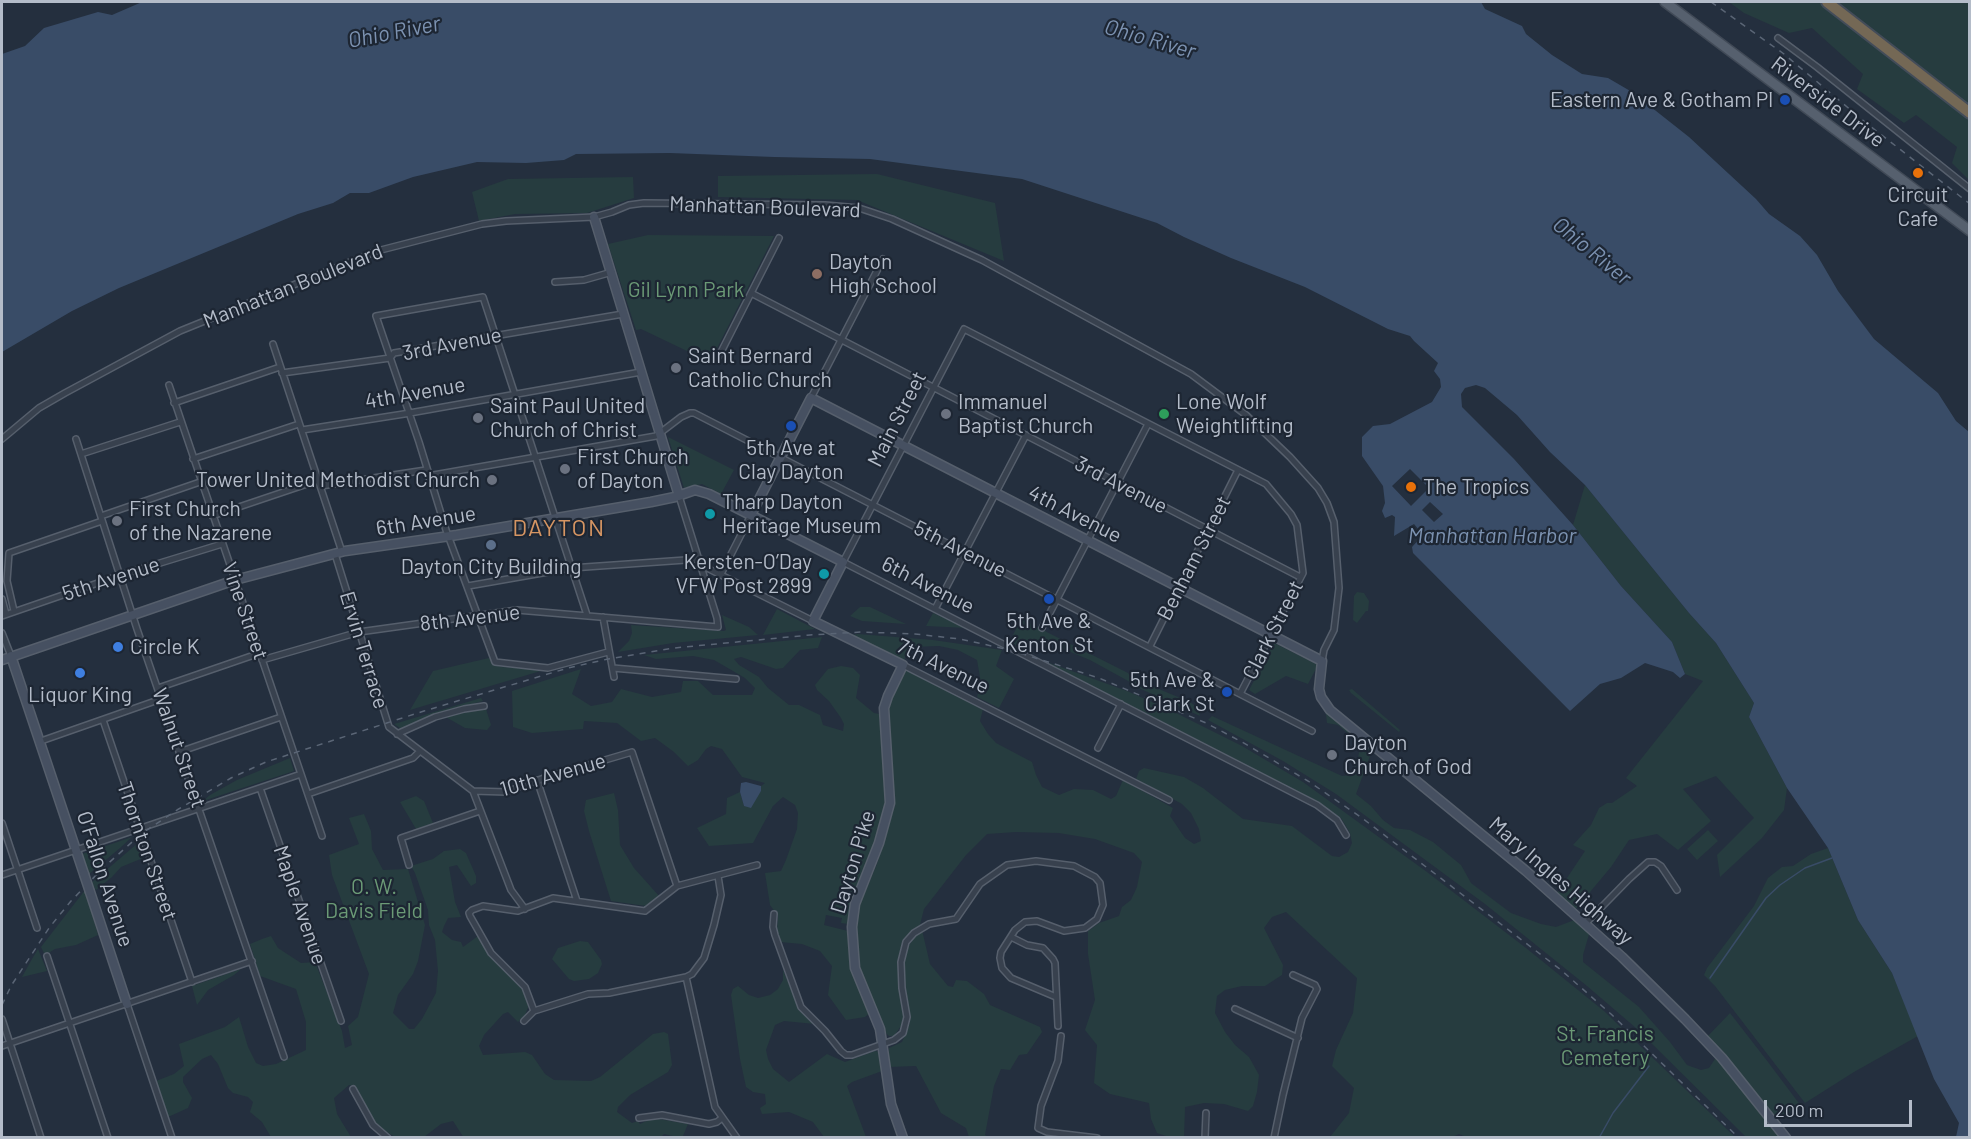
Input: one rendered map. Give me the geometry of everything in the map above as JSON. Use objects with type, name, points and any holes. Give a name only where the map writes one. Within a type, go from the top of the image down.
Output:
[{"type":"highway","points":[[1827,2],[1970,113]]},
{"type":"main road","name":"Riverside Drive","points":[[1665,2],[1970,231]]},
{"type":"street","points":[[1778,38],[1970,189]]},
{"type":"street","name":"Manhattan Boulevard","points":[[2,439],[39,408],[180,331],[376,250],[482,224],[506,220],[594,217],[644,203],[845,206],[875,212],[948,243],[1018,278],[1068,308],[1191,374],[1246,415],[1312,481],[1327,503],[1334,522],[1339,588],[1334,630],[1324,650],[1322,661]]},
{"type":"street","points":[[594,217],[700,562]]},
{"type":"street","points":[[718,356],[779,238]]},
{"type":"street","points":[[721,574],[883,259]]},
{"type":"street","points":[[555,282],[584,280],[612,272]]},
{"type":"street","name":"3rd Avenue","points":[[751,293],[1300,577]]},
{"type":"street","points":[[587,615],[483,297],[376,316],[448,536],[495,662],[548,668],[608,652]]},
{"type":"street","name":"3rd Avenue","points":[[282,374],[390,358],[394,353],[623,314]]},
{"type":"street","name":"Main Street","points":[[813,621],[964,329],[1148,424]]},
{"type":"street","name":"Ervin Terrace","points":[[273,344],[320,483],[358,632],[386,722],[419,752],[473,791]]},
{"type":"street","points":[[174,403],[280,367]]},
{"type":"street","name":"4th Avenue","points":[[193,459],[301,427],[409,413],[641,372]]},
{"type":"street","name":"Vine Street","points":[[169,385],[200,482],[322,836]]},
{"type":"street","name":"4th Avenue","points":[[811,398],[1322,661]]},
{"type":"street","name":"5th Avenue","points":[[212,516],[320,483],[427,473],[661,434],[666,427],[681,417],[694,413],[1312,731]]},
{"type":"street","points":[[81,454],[180,422]]},
{"type":"street","points":[[1042,628],[1148,424],[1239,470]]},
{"type":"street","points":[[935,609],[1026,435]]},
{"type":"street","name":"Walnut Street","points":[[76,439],[161,699],[252,961],[258,987],[284,1057]]},
{"type":"street","name":"Clark Street","points":[[1239,470],[1270,488],[1292,514],[1298,530],[1303,568],[1240,694]]},
{"type":"street","name":"Benham Street","points":[[1150,646],[1239,470]]},
{"type":"street","points":[[14,611],[6,581],[9,553],[200,482]]},
{"type":"street","name":"6th Avenue","points":[[2,660],[235,580],[339,553],[555,518],[679,496],[699,490],[1317,805],[1337,820],[1346,835]]},
{"type":"street","name":"5th Avenue","points":[[4,615],[121,575],[222,544]]},
{"type":"street","name":"7th Avenue","points":[[468,586],[571,568],[700,562],[1169,800]]},
{"type":"street","name":"8th Avenue","points":[[158,688],[261,656],[358,632],[517,610],[718,627],[700,562]]},
{"type":"street","points":[[2,599],[4,615]]},
{"type":"street","points":[[603,617],[614,677]]},
{"type":"street","name":"O’Fallon Avenue","points":[[2,633],[41,741],[172,1137]]},
{"type":"street","name":"Mary Ingles Highway","points":[[1322,661],[1319,689],[1321,697],[1330,710],[1526,871],[1622,957],[1702,1036],[1785,1137]]},
{"type":"street","name":"Dayton Pike","points":[[903,665],[884,708],[890,803],[879,843],[853,911],[852,927],[855,968],[879,1025],[884,1044],[891,1104],[903,1137]]},
{"type":"street","points":[[613,668],[736,679]]},
{"type":"street","points":[[41,741],[161,699]]},
{"type":"street","points":[[1098,748],[1121,704]]},
{"type":"street","points":[[397,734],[435,717],[484,706]]},
{"type":"street","points":[[179,752],[281,717]]},
{"type":"street","name":"Thornton Street","points":[[103,720],[192,982]]},
{"type":"street","points":[[308,794],[413,758],[419,752]]},
{"type":"street","name":"10th Avenue","points":[[473,791],[506,792],[537,780],[632,752],[677,886]]},
{"type":"street","points":[[2,875],[301,774]]},
{"type":"street","points":[[537,780],[577,901]]},
{"type":"street","name":"Maple Avenue","points":[[260,788],[341,1022]]},
{"type":"street","points":[[473,791],[511,890],[525,909]]},
{"type":"street","name":"10th Avenue","points":[[409,864],[401,838],[480,811]]},
{"type":"street","points":[[2,823],[37,928]]},
{"type":"street","points":[[774,914],[775,935],[802,1009],[825,1031],[844,1054],[857,1054],[898,1037],[905,1028],[907,1017],[902,988],[901,962],[906,942],[919,929],[928,924],[956,919],[980,884],[1007,865],[1036,861],[1065,864],[1084,871],[1100,883],[1103,905],[1100,915],[1093,924],[1085,928],[1064,931],[1032,920],[1018,926],[1001,952],[1000,958],[1005,972],[1014,980],[1056,997]]},
{"type":"street","points":[[1585,924],[1648,862],[1655,862],[1661,866],[1677,890]]},
{"type":"street","points":[[534,1011],[527,990],[491,953],[470,916],[470,912],[477,907],[511,911],[525,909],[553,898],[645,911],[677,886],[757,865]]},
{"type":"street","points":[[524,1021],[534,1011],[588,994],[609,993],[686,977],[699,967],[709,945],[721,895],[717,876]]},
{"type":"street","points":[[1011,937],[1027,945],[1043,948],[1055,963],[1058,1026]]},
{"type":"street","points":[[47,956],[108,1137]]},
{"type":"street","points":[[2,1046],[252,961]]},
{"type":"street","points":[[1274,1137],[1306,1010],[1317,989],[1315,985],[1293,975]]},
{"type":"street","points":[[686,977],[713,1102],[737,1137]]},
{"type":"street","points":[[1235,1009],[1298,1038]]},
{"type":"street","points":[[2,1019],[41,1137]]},
{"type":"street","points":[[1062,1036],[1058,1061],[1042,1101],[1038,1128],[1047,1132],[1097,1137]]},
{"type":"street","points":[[353,1089],[373,1125],[388,1137]]},
{"type":"street","points":[[1205,1137],[1206,1113]]},
{"type":"street","points":[[639,1118],[662,1115],[709,1124],[722,1118]]},
{"type":"green space","points":[[1729,2],[1969,2],[1969,180],[1952,163],[1957,147],[1916,115],[1904,123],[1857,89],[1863,74],[1812,28],[1789,33],[1744,13]]},
{"type":"green space","points":[[877,174],[995,203],[1004,261],[857,200],[718,197],[718,176]]},
{"type":"green space","points":[[633,177],[634,198],[587,213],[515,214],[479,221],[472,192],[508,179]]},
{"type":"green space","name":"Gil Lynn Park","points":[[648,235],[774,236],[712,358],[708,361],[641,329],[636,330],[608,244]]},
{"type":"green space","points":[[668,437],[734,470],[721,494],[702,484],[684,488]]},
{"type":"green space","points":[[1585,485],[1716,643],[1754,703],[1749,717],[1787,788],[1784,810],[1762,838],[1720,877],[1717,855],[1754,818],[1716,776],[1683,789],[1711,821],[1678,850],[1657,834],[1629,840],[1611,867],[1575,910],[1557,893],[1585,851],[1573,845],[1591,825],[1599,808],[1612,803],[1637,786],[1626,778],[1703,681],[1685,674],[1672,642],[1621,586],[1573,525]]},
{"type":"green space","points":[[1357,592],[1364,593],[1369,601],[1368,611],[1357,623],[1353,620],[1354,596]]},
{"type":"green space","points":[[860,607],[870,607],[906,624],[862,621],[850,616]]},
{"type":"green space","points":[[777,609],[815,629],[763,635]]},
{"type":"green space","points":[[933,613],[966,628],[926,626]]},
{"type":"green space","points":[[722,615],[749,627],[758,635],[673,643],[618,652],[629,641],[632,633],[631,625],[724,631],[726,630]]},
{"type":"green space","points":[[1021,619],[1128,673],[1131,677],[1130,682],[1090,660],[1051,644],[1030,640],[1015,645],[1010,641]]},
{"type":"green space","points":[[852,635],[933,640],[1002,650],[996,666],[1014,679],[999,708],[977,697],[981,683],[977,660],[958,650],[939,646],[910,647],[904,660]]},
{"type":"green space","points":[[822,637],[818,648],[800,650],[783,668],[776,669],[741,657],[734,659],[739,665],[759,677],[768,688],[789,705],[799,705],[820,715],[823,725],[843,731],[844,724],[841,718],[815,685],[828,669],[841,666],[853,668],[860,675],[856,698],[874,713],[879,714],[888,800],[875,842],[850,907],[848,924],[841,923],[842,918],[826,915],[824,925],[848,931],[853,969],[871,1012],[865,1017],[846,1020],[828,995],[832,966],[820,951],[802,944],[780,942],[777,930],[778,916],[770,905],[765,873],[781,871],[786,860],[797,829],[798,813],[795,805],[783,797],[773,806],[753,843],[709,846],[697,828],[726,814],[727,798],[740,792],[744,806],[761,791],[761,786],[765,783],[742,777],[722,749],[711,746],[698,760],[688,766],[655,738],[641,741],[617,723],[584,721],[583,729],[532,733],[513,727],[512,691],[581,669],[572,694],[591,706],[612,702],[621,689],[652,697],[681,692],[683,681],[698,681],[713,695],[752,695],[755,688],[745,678],[714,660],[693,656],[656,659],[644,655]]},
{"type":"green space","points":[[1274,643],[1318,665],[1308,684],[1286,676],[1255,694],[1249,690]]},
{"type":"green space","points":[[489,658],[494,665],[502,667],[544,670],[410,710],[433,671]]},
{"type":"green space","name":"St. Francis Cemetery","points":[[1044,661],[1127,691],[1168,709],[1242,746],[1303,782],[1427,872],[1604,1011],[1735,1137],[1468,1138],[1459,1134],[1450,1138],[1330,1137],[1349,1113],[1354,1088],[1332,1066],[1336,1050],[1353,1013],[1357,978],[1286,912],[1272,917],[1264,928],[1283,965],[1282,975],[1265,986],[1242,986],[1225,990],[1217,996],[1215,1013],[1225,1032],[1249,1057],[1259,1075],[1253,1106],[1248,1111],[1224,1104],[1204,1103],[1185,1107],[1184,1137],[1169,1137],[1157,1133],[1151,1119],[1149,1103],[1110,1094],[1094,1083],[1097,1045],[1085,1030],[1095,1000],[1088,954],[1088,931],[1099,923],[1119,916],[1122,907],[1131,900],[1137,887],[1142,862],[1134,853],[1095,839],[1059,833],[987,834],[966,855],[924,909],[920,925],[911,932],[901,948],[898,974],[904,1008],[903,1023],[894,1036],[889,1036],[885,1032],[864,982],[859,966],[855,935],[857,911],[877,864],[895,805],[887,718],[888,705],[900,679],[907,670],[983,709],[980,721],[988,734],[996,743],[1032,762],[1042,787],[1059,795],[1074,789],[1093,790],[1111,799],[1116,796],[1123,780],[1173,808],[1170,816],[1185,838],[1194,844],[1201,841],[1199,829],[1191,813],[1182,804],[1136,779],[1139,771],[1144,768],[1184,777],[1203,788],[1243,819],[1292,826],[1332,856],[1339,857],[1348,852],[1352,843],[1350,833],[1341,818],[1313,799]]},
{"type":"green space","points":[[1133,676],[1190,702],[1198,708],[1200,716],[1141,689],[1133,684]]},
{"type":"green space","points":[[1352,689],[1400,730],[1399,732],[1351,693],[1349,690]]},
{"type":"green space","points":[[481,698],[483,701],[436,714],[404,728],[394,724]]},
{"type":"green space","points":[[1325,707],[1373,748],[1356,794],[1383,820],[1394,828],[1410,830],[1433,842],[1461,865],[1471,883],[1511,913],[1556,927],[1577,919],[1590,931],[1583,962],[1639,1007],[1687,1065],[1701,1070],[1709,1068],[1717,1056],[1782,1137],[1746,1137],[1636,1028],[1485,904],[1336,794],[1283,761],[1208,720],[1212,716],[1342,776],[1351,775],[1357,763],[1360,748],[1356,740],[1338,725],[1327,723]]},
{"type":"green space","points":[[486,709],[491,725],[487,730],[465,728],[444,716]]},
{"type":"green space","points":[[290,758],[294,771],[203,801],[237,780]]},
{"type":"green space","points":[[614,793],[618,810],[620,845],[634,868],[659,896],[646,906],[611,901],[589,831],[584,811],[586,800]]},
{"type":"green space","points":[[416,796],[424,801],[433,823],[416,829],[400,802]]},
{"type":"green space","name":"O. W. Davis Field","points":[[364,814],[371,831],[372,849],[383,870],[408,869],[425,925],[418,961],[413,974],[398,995],[393,1013],[409,1029],[414,1029],[436,993],[438,971],[435,940],[429,925],[428,910],[411,866],[433,859],[444,851],[460,849],[466,853],[476,876],[476,883],[471,886],[457,865],[449,867],[455,902],[461,917],[448,918],[442,932],[452,940],[461,942],[463,947],[478,936],[492,958],[524,988],[529,1005],[525,1015],[518,1022],[508,1012],[503,1014],[484,1035],[479,1046],[483,1055],[525,1052],[532,1055],[545,1074],[554,1080],[591,1081],[600,1077],[653,1034],[664,1032],[668,1034],[672,1065],[668,1072],[630,1095],[618,1107],[617,1112],[632,1123],[638,1121],[640,1124],[653,1118],[688,1124],[683,1136],[664,1134],[660,1138],[464,1138],[453,1121],[441,1124],[424,1137],[395,1137],[377,1126],[354,1086],[349,1085],[334,1098],[337,1114],[351,1137],[271,1137],[262,1122],[250,1112],[253,1102],[248,1097],[233,1093],[228,1088],[218,1064],[211,1055],[202,1059],[183,1077],[183,1082],[192,1098],[188,1108],[168,1117],[156,1081],[174,1074],[184,1066],[179,1044],[225,1027],[239,1017],[248,1047],[256,1063],[263,1066],[276,1064],[306,1050],[306,1022],[296,989],[260,976],[250,944],[262,939],[271,936],[278,948],[301,963],[315,962],[342,1031],[345,1048],[352,1045],[348,1026],[358,1017],[369,974],[332,875],[329,855],[359,844],[349,818]]},
{"type":"green space","points":[[1708,830],[1718,841],[1697,860],[1687,849]]},
{"type":"green space","points":[[132,837],[120,848],[89,874],[82,854]]},
{"type":"green space","points":[[138,843],[143,858],[121,867],[96,890],[91,883]]},
{"type":"green space","points":[[1828,848],[1858,920],[1892,973],[1918,1036],[1805,1103],[1715,986],[1704,975],[1754,906],[1768,878],[1782,867],[1793,866],[1811,854]]},
{"type":"green space","points":[[85,890],[98,935],[76,945],[55,949],[45,955],[41,947]]},
{"type":"green space","points":[[922,930],[930,964],[948,986],[953,987],[956,980],[967,981],[984,994],[990,1005],[1040,1027],[1042,1032],[1027,1054],[1019,1055],[1010,1070],[1001,1069],[994,1086],[985,1135],[988,1137],[969,1137],[966,1128],[941,1113],[916,1066],[889,1067],[889,1048],[902,1042],[910,1023],[904,958],[908,947]]},
{"type":"green space","points":[[580,941],[588,942],[602,964],[598,973],[589,979],[574,981],[569,979],[552,959],[558,948]]},
{"type":"green space","points":[[38,949],[47,971],[22,977],[32,959]]},
{"type":"green space","points":[[241,969],[208,990],[197,1005],[192,986]]},
{"type":"green space","points":[[783,970],[799,1007],[815,1024],[784,1021],[775,1025],[766,1050],[768,1059],[773,1069],[789,1082],[827,1054],[845,1062],[875,1051],[880,1052],[882,1071],[847,1086],[866,1137],[824,1137],[813,1122],[789,1112],[762,1114],[760,1108],[766,1104],[765,1094],[753,1092],[746,1087],[731,995],[733,989],[738,986],[749,995],[758,998],[770,995],[778,989],[783,980]]},
{"type":"green space","points":[[1730,1013],[1801,1106],[1775,1120],[1706,1038]]},
{"type":"water","points":[[142,2],[1481,2],[1485,9],[1522,26],[1526,34],[1552,55],[1582,74],[1608,78],[1632,92],[1689,137],[1769,214],[1800,236],[1817,255],[1838,291],[1874,339],[1938,393],[1956,421],[1969,432],[1969,1137],[1956,1137],[1959,1123],[1934,1079],[1892,973],[1858,920],[1828,848],[1787,788],[1749,717],[1754,703],[1716,643],[1585,485],[1550,452],[1517,415],[1485,388],[1476,385],[1465,388],[1461,394],[1462,407],[1514,459],[1573,525],[1621,586],[1672,642],[1685,674],[1680,678],[1673,672],[1645,663],[1621,678],[1600,684],[1570,711],[1413,553],[1412,547],[1423,535],[1414,524],[1394,536],[1395,517],[1392,515],[1385,518],[1382,511],[1385,503],[1383,486],[1362,456],[1362,437],[1373,426],[1390,424],[1432,402],[1441,387],[1440,379],[1434,371],[1438,363],[1410,336],[1388,329],[1305,287],[1231,258],[1157,223],[1022,179],[870,159],[670,153],[576,154],[564,160],[526,163],[477,162],[413,177],[369,193],[350,193],[333,203],[298,214],[119,288],[72,311],[2,352],[2,54],[25,46],[44,28],[98,12],[112,15]]},
{"type":"water","points":[[741,783],[761,786],[761,791],[751,808],[744,806],[740,792]]},
{"type":"pier","name":"The Tropics","points":[[1410,469],[1429,488],[1411,506],[1392,486]]},
{"type":"pier","points":[[1430,502],[1443,514],[1434,522],[1422,510]]},
{"type":"waterway","points":[[1710,978],[1766,898],[1805,868],[1832,858]]},
{"type":"waterway","points":[[1599,1138],[1613,1113],[1649,1066]]},
{"type":"railway","points":[[1711,2],[1784,54],[1865,122],[1970,204]]},
{"type":"railway","points":[[2,1005],[11,986],[49,928],[103,868],[141,834],[177,810],[231,778],[266,762],[424,711],[568,668],[608,659],[674,648],[810,635],[861,632],[915,634],[960,639],[1010,650],[1099,678],[1206,723],[1308,781],[1362,818],[1561,970],[1611,1014],[1739,1138]]},
{"type":"place","name":"Eastern Ave & Gotham Pl","points":[[1785,100]]},
{"type":"place","name":"Circuit Cafe","points":[[1918,173]]},
{"type":"place","name":"Dayton High School","points":[[817,274]]},
{"type":"place","name":"Saint Bernard Catholic Church","points":[[676,368]]},
{"type":"place","name":"Immanuel Baptist Church","points":[[946,414]]},
{"type":"place","name":"Lone Wolf Weightlifting","points":[[1164,414]]},
{"type":"place","name":"Saint Paul United Church of Christ","points":[[478,418]]},
{"type":"place","name":"5th Ave at Clay Dayton","points":[[791,426]]},
{"type":"place","name":"First Church of Dayton","points":[[565,469]]},
{"type":"place","name":"Tower United Methodist Church","points":[[492,480]]},
{"type":"place","name":"The Tropics","points":[[1411,487]]},
{"type":"place","name":"Tharp Dayton Heritage Museum","points":[[710,514]]},
{"type":"place","name":"First Church of the Nazarene","points":[[117,521]]},
{"type":"place","name":"Dayton City Building","points":[[491,545]]},
{"type":"place","name":"Kersten-O’Day VFW Post 2899","points":[[824,574]]},
{"type":"place","name":"5th Ave & Kenton St","points":[[1049,599]]},
{"type":"place","name":"Circle K","points":[[118,647]]},
{"type":"place","name":"Liquor King","points":[[80,673]]},
{"type":"place","name":"5th Ave & Clark St","points":[[1227,692]]},
{"type":"place","name":"Dayton Church of God","points":[[1332,755]]},
{"type":"district","name":"DAYTON","points":[[559,528]]},
{"type":"water label","name":"Ohio River","points":[[394,32]]},
{"type":"water label","name":"Ohio River","points":[[1150,39]]},
{"type":"water label","name":"Ohio River","points":[[1592,251]]},
{"type":"water label","name":"Manhattan Harbor","points":[[1492,536]]}]
